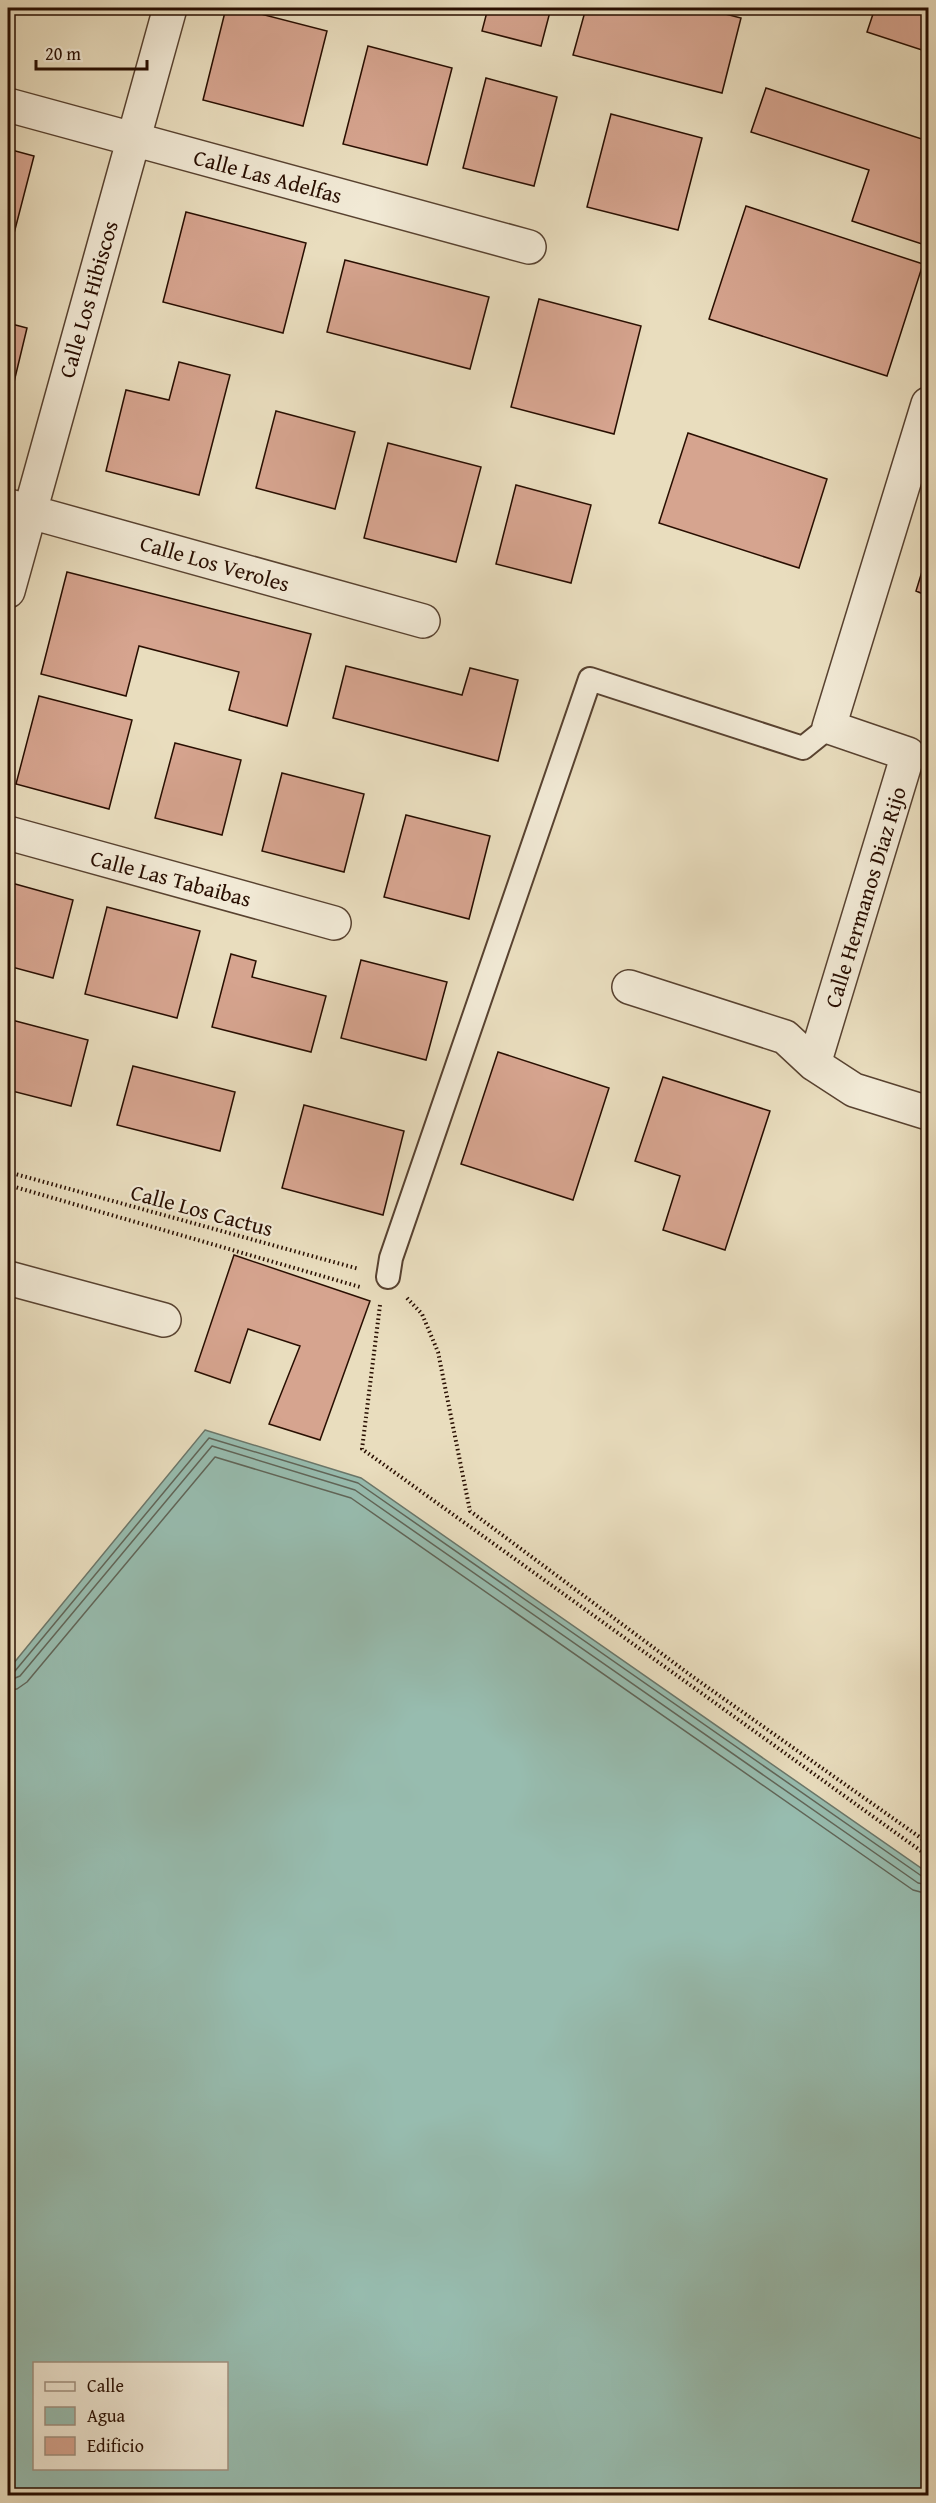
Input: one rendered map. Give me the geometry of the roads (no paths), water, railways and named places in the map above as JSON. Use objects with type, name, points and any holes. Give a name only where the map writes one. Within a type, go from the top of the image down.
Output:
[{"type":"street","name":"Calle Los Hibiscos","points":[[8,591],[19,508],[134,139],[170,8]]},
{"type":"street","name":"Calle Las Adelfas","points":[[8,105],[529,247]]},
{"type":"street","points":[[829,727],[928,404]]},
{"type":"street","name":"Calle Los Veroles","points":[[19,508],[423,621]]},
{"type":"street","name":"Calle Hermanos Diaz Rijo","points":[[814,1064],[908,754],[829,727]]},
{"type":"street","name":"Calle Las Tabaibas","points":[[8,833],[334,922]]},
{"type":"street","points":[[628,987],[785,1037],[814,1064],[854,1090],[928,1113]]},
{"type":"street","points":[[8,1278],[165,1320]]},
{"type":"lane","points":[[379,1283],[391,1258],[590,679],[803,748],[829,727]]},
{"type":"water","points":[[205,1430],[361,1478],[928,1873],[928,2495],[8,2495],[8,1670]]}]
